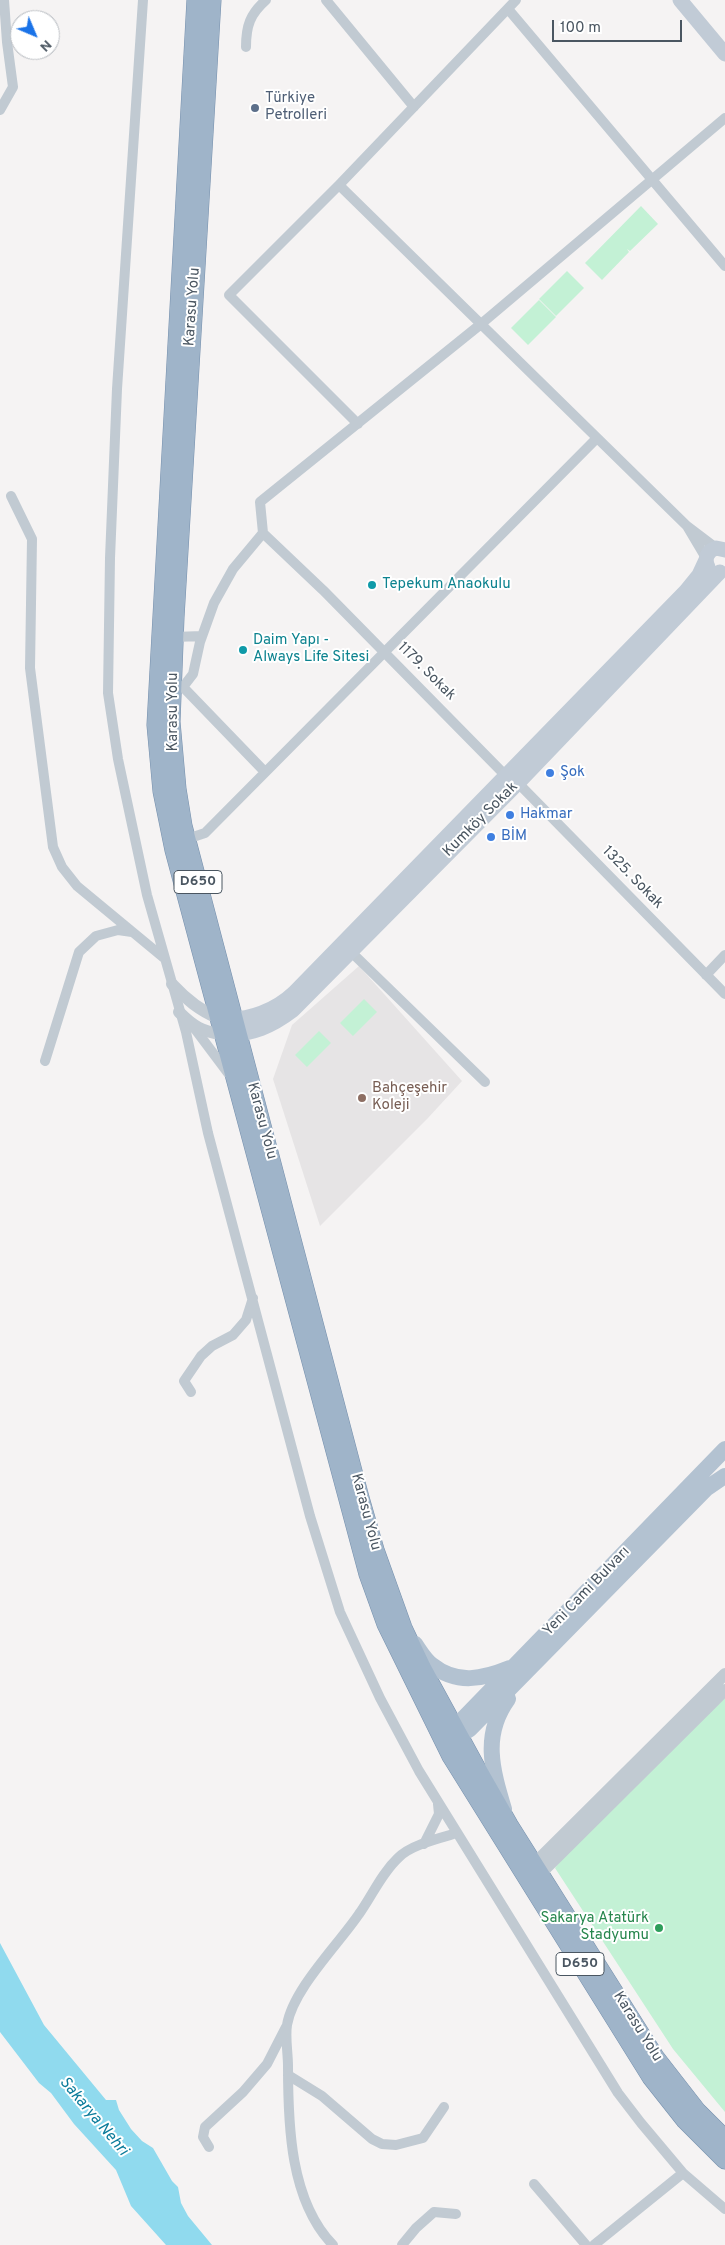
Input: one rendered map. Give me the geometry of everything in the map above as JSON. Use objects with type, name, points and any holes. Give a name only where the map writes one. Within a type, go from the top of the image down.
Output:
[{"type":"highway","points":[[196,0],[156,726],[162,792],[172,842],[228,1027],[236,1085],[368,1574],[386,1624],[450,1732]]},
{"type":"highway","name":"Karasu Yolu","points":[[212,0],[174,637],[178,690],[171,722],[177,789],[228,1027],[362,1506],[383,1574],[403,1628],[450,1732],[655,2057],[697,2111],[725,2139]]},
{"type":"highway","name":"Karasu Yolu","points":[[450,1732],[451,1756],[651,2077],[685,2120],[725,2160]]},
{"type":"main road","points":[[680,0],[725,54]]},
{"type":"main road","points":[[692,0],[725,40]]},
{"type":"main road","name":"Kumköy Sokak","points":[[512,779],[686,591],[716,551]]},
{"type":"main road","points":[[716,551],[708,567],[723,571]]},
{"type":"main road","name":"Kumköy Sokak","points":[[228,1027],[258,1031],[278,1022],[293,1010],[347,948],[512,779],[723,571]]},
{"type":"main road","name":"Yeni Cami Bulvarı","points":[[450,1732],[470,1729],[524,1667],[724,1455]]},
{"type":"main road","name":"Yeni Cami Bulvarı","points":[[524,1667],[707,1488],[725,1476]]},
{"type":"main road","points":[[403,1628],[431,1665],[453,1676],[475,1679],[524,1667]]},
{"type":"main road","points":[[509,1825],[493,1772],[491,1752],[494,1729],[501,1709],[524,1667]]},
{"type":"street","points":[[0,110],[13,87],[4,0]]},
{"type":"street","points":[[142,0],[117,389],[110,558],[108,693],[118,760],[147,896],[186,1032],[208,1133],[310,1516],[340,1612],[380,1698],[438,1803],[618,2093],[640,2123],[683,2173],[725,2209]]},
{"type":"street","points":[[246,47],[246,30],[249,19],[266,0]]},
{"type":"street","points":[[326,0],[414,107]]},
{"type":"street","points":[[358,424],[229,295],[339,185],[516,0]]},
{"type":"street","points":[[508,9],[725,266]]},
{"type":"street","points":[[265,772],[193,697],[178,690],[193,674],[202,636],[214,603],[233,569],[263,533],[260,502],[481,324],[725,118]]},
{"type":"street","points":[[339,185],[687,526],[716,551]]},
{"type":"street","points":[[187,839],[205,833],[597,438]]},
{"type":"street","points":[[12,496],[32,539],[30,668],[53,847],[62,867],[77,886],[165,959]]},
{"type":"street","name":"1179. Sokak","points":[[263,533],[323,590],[512,779]]},
{"type":"street","points":[[174,637],[202,636]]},
{"type":"street","name":"1325. Sokak","points":[[512,779],[725,994]]},
{"type":"street","points":[[45,1061],[79,952],[96,936],[118,930],[134,932]]},
{"type":"street","points":[[347,948],[485,1082]]},
{"type":"street","points":[[706,975],[725,955]]},
{"type":"street","points":[[172,984],[185,998],[228,1027]]},
{"type":"street","points":[[180,1012],[224,1066],[236,1085]]},
{"type":"street","points":[[191,1025],[204,1032],[228,1027]]},
{"type":"street","points":[[191,1392],[184,1381],[201,1356],[212,1346],[233,1336],[246,1320],[253,1297]]},
{"type":"street","points":[[537,1869],[725,1674]]},
{"type":"street","points":[[537,1869],[725,1690]]},
{"type":"street","points":[[424,1844],[439,1814],[438,1803]]},
{"type":"street","points":[[209,2147],[203,2137],[205,2127],[243,2092],[267,2064],[301,1990],[359,1914],[380,1880],[399,1857],[424,1844],[457,1833]]},
{"type":"street","points":[[287,2024],[288,2075],[296,2174],[303,2197],[320,2231],[334,2245]]},
{"type":"street","points":[[288,2075],[322,2096],[372,2139],[382,2144],[396,2145],[423,2138],[444,2107]]},
{"type":"street","points":[[594,2245],[683,2173]]},
{"type":"street","points":[[534,2184],[586,2245]]},
{"type":"street","points":[[402,2245],[416,2228],[434,2212],[456,2214]]},
{"type":"shaded area","name":"Bahçeşehir Koleji","points":[[359,966],[462,1081],[428,1118],[320,1226],[273,1079],[292,1025]]},
{"type":"green space","points":[[641,206],[658,224],[630,251],[627,249],[629,252],[602,280],[585,263]]},
{"type":"green space","points":[[567,271],[584,288],[556,316],[539,299]]},
{"type":"green space","points":[[539,300],[556,317],[528,345],[511,328]]},
{"type":"green space","points":[[364,999],[377,1012],[353,1036],[340,1023]]},
{"type":"green space","points":[[319,1031],[331,1043],[307,1067],[295,1055]]},
{"type":"green space","name":"Sakarya Atatürk Stadyumu","points":[[725,1698],[725,2112],[673,2049],[555,1868],[582,1834]]},
{"type":"water","name":"Sakarya Nehri","points":[[0,1943],[44,2025],[106,2100],[116,2100],[119,2110],[131,2129],[142,2141],[153,2148],[172,2181],[178,2187],[181,2203],[188,2216],[212,2245],[166,2245],[131,2206],[116,2170],[74,2124],[51,2093],[39,2083],[0,2032]]},
{"type":"place","name":"Türkiye Petrolleri","points":[[255,108]]},
{"type":"place","name":"Tepekum Anaokulu","points":[[372,585]]},
{"type":"place","name":"Daim Yapı - Always Life Sitesi","points":[[243,650]]},
{"type":"place","name":"Şok","points":[[550,773]]},
{"type":"place","name":"Hakmar","points":[[510,815]]},
{"type":"place","name":"BİM","points":[[491,837]]},
{"type":"place","name":"Bahçeşehir Koleji","points":[[362,1098]]},
{"type":"place","name":"Sakarya Atatürk Stadyumu","points":[[659,1928]]}]
